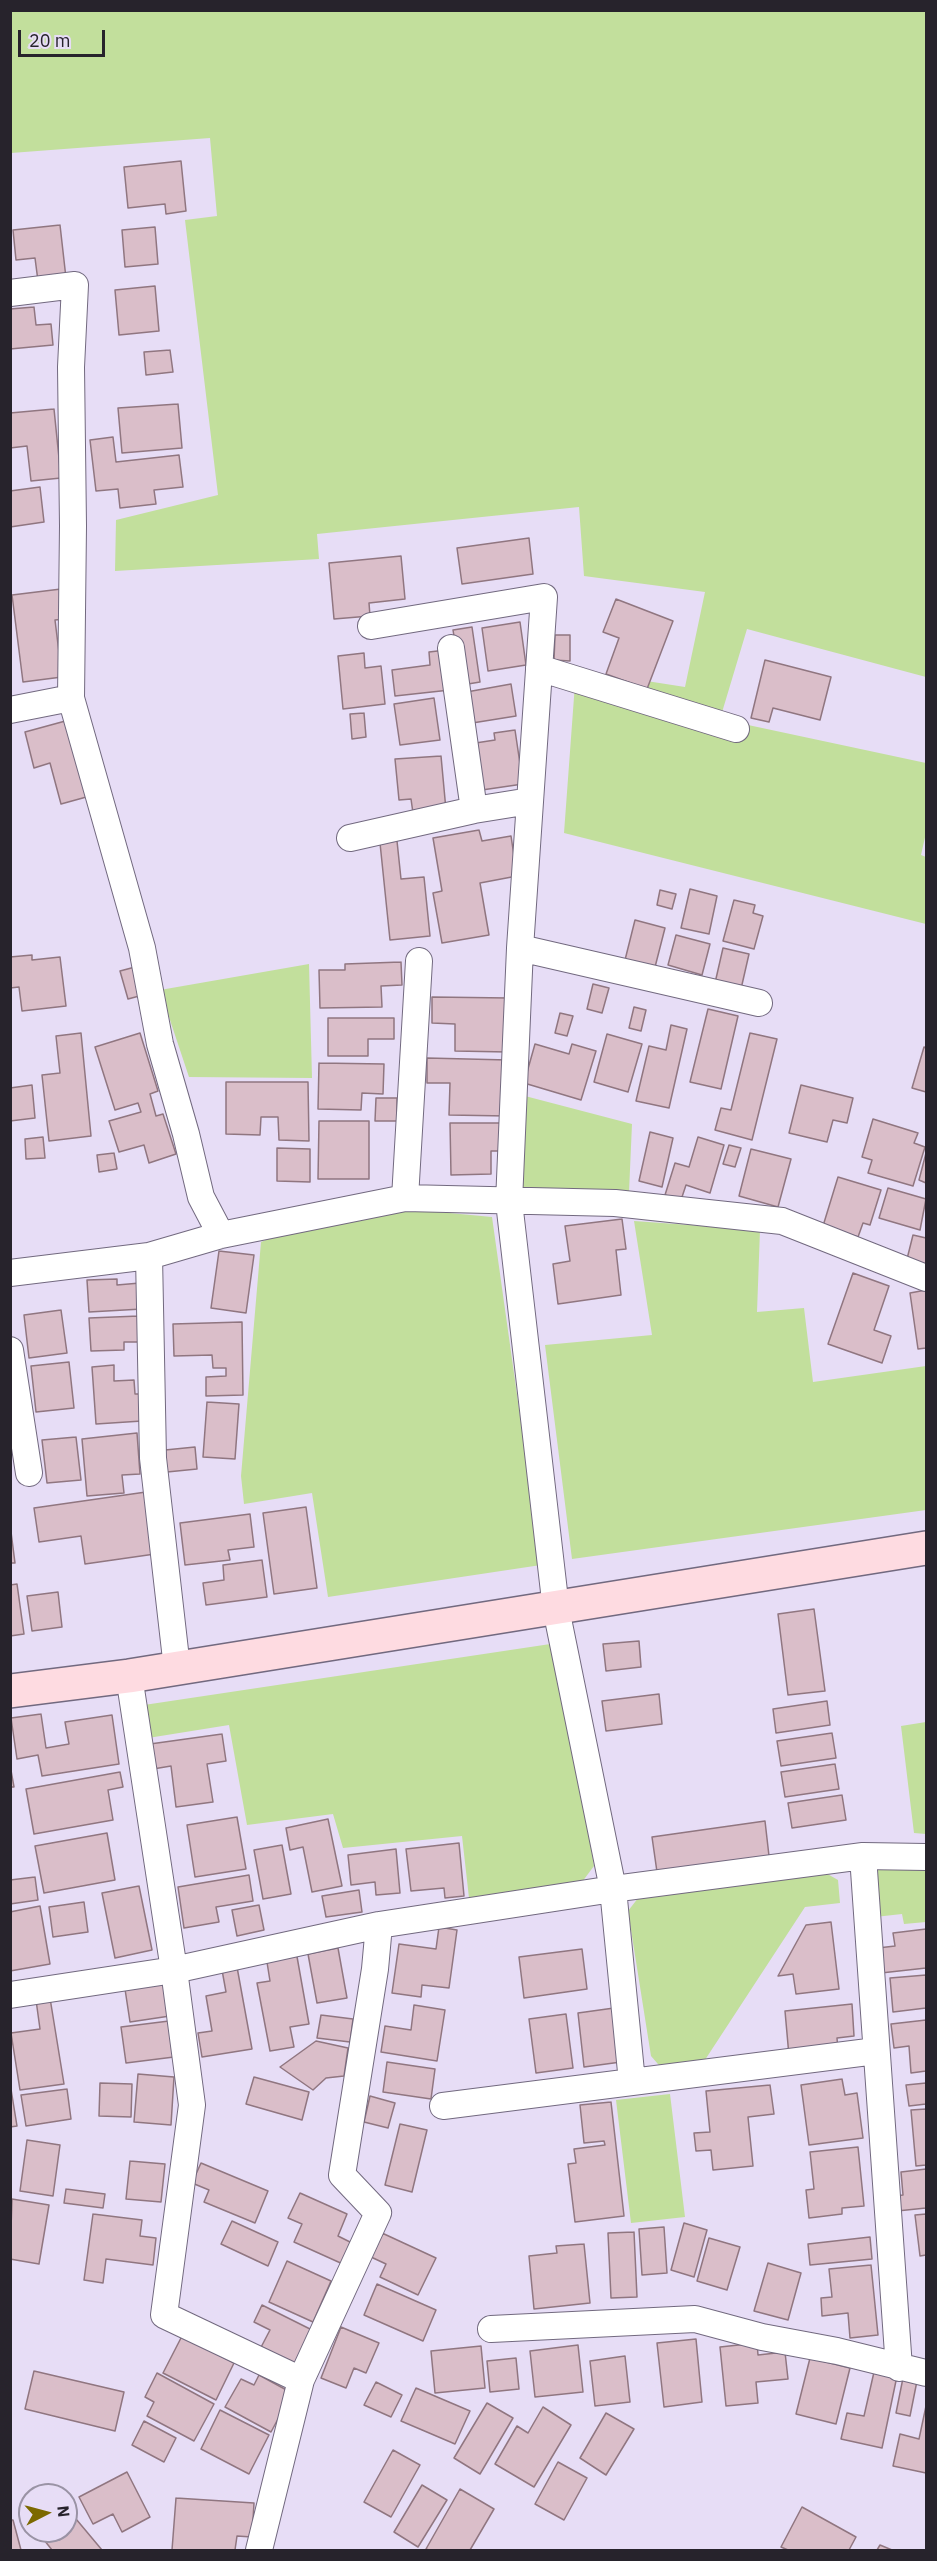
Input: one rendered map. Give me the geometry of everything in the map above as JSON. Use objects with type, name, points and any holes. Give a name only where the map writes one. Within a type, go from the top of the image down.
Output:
[{"type":"street","points":[[10,293],[75,285],[71,367],[73,526],[70,698],[142,948],[160,1044],[186,1134],[201,1197],[221,1235]]},
{"type":"street","points":[[371,626],[544,597],[520,948],[509,1202],[556,1609],[613,1889],[632,2082]]},
{"type":"street","points":[[451,648],[474,810]]},
{"type":"street","points":[[539,668],[736,729]]},
{"type":"street","points":[[10,710],[70,698]]},
{"type":"street","points":[[350,838],[474,810],[530,801]]},
{"type":"street","points":[[520,948],[759,1003]]},
{"type":"street","points":[[405,1198],[419,961]]},
{"type":"street","points":[[10,1273],[149,1256],[221,1235],[405,1198],[615,1203],[782,1221],[927,1278]]},
{"type":"street","points":[[149,1256],[153,1458],[177,1668]]},
{"type":"street","points":[[10,1350],[29,1473]]},
{"type":"street","points":[[10,1691],[129,1676],[927,1548]]},
{"type":"street","points":[[129,1676],[174,1970],[192,2105],[164,2315],[302,2380]]},
{"type":"street","points":[[863,1856],[899,2368]]},
{"type":"street","points":[[10,1995],[174,1970],[379,1925],[613,1889],[863,1856],[927,1857]]},
{"type":"street","points":[[259,2550],[302,2380],[378,2213],[342,2175],[375,1969],[379,1925]]},
{"type":"street","points":[[443,2106],[876,2051]]},
{"type":"street","points":[[491,2329],[696,2319],[762,2337],[837,2350],[899,2368],[927,2373]]},
{"type":"green space","points":[[11,11],[926,11],[926,677],[747,629],[720,719],[926,763],[926,833],[921,855],[926,857],[926,924],[564,833],[576,670],[685,687],[705,592],[584,576],[579,507],[317,534],[319,559],[115,571],[116,520],[218,495],[185,220],[217,216],[210,138],[11,153]]},
{"type":"green space","points":[[309,964],[312,1078],[189,1077],[160,990]]},
{"type":"green space","points":[[525,1096],[632,1124],[629,1192],[522,1189]]},
{"type":"green space","points":[[407,1209],[492,1217],[541,1565],[328,1597],[312,1493],[244,1504],[241,1476],[261,1242],[306,1223]]},
{"type":"green space","points":[[634,1221],[760,1230],[757,1312],[804,1308],[813,1382],[926,1366],[926,1510],[572,1559],[545,1345],[652,1335]]},
{"type":"green space","points":[[557,1643],[594,1866],[579,1886],[469,1898],[462,1836],[343,1848],[333,1814],[247,1825],[229,1725],[148,1738],[144,1705]]},
{"type":"green space","points":[[926,1722],[926,1834],[914,1833],[901,1726]]},
{"type":"green space","points":[[876,1868],[926,1870],[926,1922],[904,1924],[902,1914],[875,1917]]},
{"type":"green space","points":[[824,1872],[838,1880],[840,1903],[805,1907],[701,2066],[664,2071],[651,2056],[628,1911],[642,1893]]},
{"type":"green space","points":[[670,2094],[685,2217],[631,2223],[616,2100]]},
{"type":"building","points":[[181,161],[186,211],[166,214],[165,204],[128,208],[124,167]]},
{"type":"building","points":[[60,225],[66,278],[38,281],[35,258],[16,260],[13,230]]},
{"type":"building","points":[[155,227],[158,264],[125,267],[122,230]]},
{"type":"building","points":[[155,286],[159,331],[119,335],[115,290]]},
{"type":"building","points":[[34,307],[36,325],[51,324],[53,345],[10,349],[10,309]]},
{"type":"building","points":[[170,350],[173,372],[146,375],[144,352]]},
{"type":"building","points":[[178,404],[182,448],[122,453],[118,408]]},
{"type":"building","points":[[54,409],[61,478],[31,481],[27,446],[10,448],[10,413]]},
{"type":"building","points":[[113,437],[116,462],[179,455],[183,487],[154,490],[156,504],[120,508],[118,489],[96,491],[90,440]]},
{"type":"building","points":[[40,487],[44,522],[10,527],[10,491]]},
{"type":"building","points":[[529,538],[533,574],[462,584],[457,548]]},
{"type":"building","points":[[401,556],[405,599],[369,603],[370,616],[334,619],[329,563]]},
{"type":"building","points":[[61,589],[64,619],[55,620],[62,677],[23,682],[12,595]]},
{"type":"building","points":[[616,599],[673,621],[647,689],[606,674],[619,638],[603,632]]},
{"type":"building","points":[[520,622],[526,665],[488,671],[482,628]]},
{"type":"building","points":[[472,627],[480,682],[462,685],[453,630]]},
{"type":"building","points":[[555,635],[570,635],[570,661],[554,660]]},
{"type":"building","points":[[446,650],[450,690],[395,696],[392,670],[430,665],[429,652]]},
{"type":"building","points":[[364,653],[365,668],[381,666],[385,704],[343,709],[338,656]]},
{"type":"building","points":[[765,660],[831,677],[820,720],[773,708],[769,722],[751,718]]},
{"type":"building","points":[[511,684],[516,716],[466,724],[461,693]]},
{"type":"building","points":[[434,698],[440,740],[400,745],[394,704]]},
{"type":"building","points":[[364,713],[366,737],[352,739],[350,714]]},
{"type":"building","points":[[69,720],[90,796],[61,804],[50,763],[34,768],[25,732]]},
{"type":"building","points":[[515,730],[523,784],[475,791],[469,744],[495,740],[494,733]]},
{"type":"building","points":[[441,756],[446,810],[413,813],[411,799],[399,800],[395,759]]},
{"type":"building","points":[[479,830],[482,841],[511,836],[517,876],[480,883],[489,935],[442,943],[433,893],[442,891],[433,838]]},
{"type":"building","points":[[397,841],[401,879],[424,877],[430,936],[390,940],[380,843]]},
{"type":"building","points":[[690,889],[717,896],[709,934],[681,928]]},
{"type":"building","points":[[660,890],[676,894],[672,909],[657,905]]},
{"type":"building","points":[[734,900],[755,905],[753,913],[763,916],[754,949],[723,941]]},
{"type":"building","points":[[635,920],[665,928],[654,971],[624,964]]},
{"type":"building","points":[[676,935],[710,944],[702,975],[668,965]]},
{"type":"building","points":[[723,948],[749,954],[741,989],[715,983]]},
{"type":"building","points":[[32,955],[32,960],[60,957],[66,1006],[22,1011],[19,987],[10,988],[10,957]]},
{"type":"building","points":[[401,962],[402,985],[381,986],[382,1007],[320,1008],[319,970],[345,970],[345,964]]},
{"type":"building","points":[[135,967],[143,995],[128,999],[120,971]]},
{"type":"building","points":[[593,984],[609,988],[602,1013],[587,1009]]},
{"type":"building","points":[[432,997],[509,998],[508,1052],[455,1051],[455,1024],[432,1023]]},
{"type":"building","points":[[634,1007],[646,1010],[641,1031],[629,1028]]},
{"type":"building","points":[[708,1009],[738,1016],[721,1089],[690,1082]]},
{"type":"building","points":[[560,1013],[573,1016],[567,1036],[555,1033]]},
{"type":"building","points":[[328,1018],[394,1018],[394,1039],[368,1039],[368,1056],[328,1056]]},
{"type":"building","points":[[671,1025],[687,1029],[669,1108],[636,1101],[649,1046],[666,1050]]},
{"type":"building","points":[[81,1033],[91,1136],[49,1141],[42,1075],[60,1073],[56,1036]]},
{"type":"building","points":[[140,1033],[158,1091],[150,1094],[156,1116],[163,1114],[176,1154],[149,1163],[144,1145],[119,1152],[109,1121],[141,1112],[138,1103],[115,1110],[95,1047]]},
{"type":"building","points":[[750,1033],[777,1039],[752,1140],[715,1130],[721,1108],[731,1110]]},
{"type":"building","points":[[607,1034],[642,1044],[628,1092],[594,1082]]},
{"type":"building","points":[[535,1044],[569,1054],[572,1044],[596,1051],[581,1100],[524,1083]]},
{"type":"building","points":[[924,1047],[926,1048],[926,1092],[912,1088]]},
{"type":"building","points":[[427,1058],[508,1060],[507,1116],[449,1115],[450,1083],[427,1083]]},
{"type":"building","points":[[319,1063],[384,1064],[383,1094],[362,1093],[361,1110],[318,1109]]},
{"type":"building","points":[[226,1082],[308,1082],[309,1141],[279,1140],[278,1117],[261,1117],[260,1135],[226,1134]]},
{"type":"building","points":[[32,1085],[35,1118],[10,1121],[10,1088]]},
{"type":"building","points":[[801,1085],[853,1098],[847,1123],[833,1120],[827,1142],[789,1133]]},
{"type":"building","points":[[376,1098],[397,1098],[397,1121],[375,1121]]},
{"type":"building","points":[[873,1119],[918,1133],[914,1143],[925,1147],[913,1186],[868,1173],[872,1160],[862,1157]]},
{"type":"building","points":[[319,1121],[369,1121],[369,1179],[318,1179]]},
{"type":"building","points":[[450,1123],[504,1123],[505,1151],[491,1151],[491,1174],[451,1175]]},
{"type":"building","points":[[650,1132],[673,1138],[662,1187],[639,1181]]},
{"type":"building","points":[[43,1137],[45,1158],[26,1159],[25,1139]]},
{"type":"building","points":[[698,1137],[724,1145],[710,1193],[686,1185],[681,1200],[665,1195],[675,1163],[689,1167]]},
{"type":"building","points":[[729,1145],[741,1148],[735,1167],[723,1164]]},
{"type":"building","points":[[277,1148],[310,1149],[310,1182],[277,1181]]},
{"type":"building","points":[[751,1149],[791,1159],[778,1207],[739,1196]]},
{"type":"building","points":[[114,1153],[117,1169],[99,1172],[97,1155]]},
{"type":"building","points":[[926,1153],[926,1183],[919,1180]]},
{"type":"building","points":[[838,1177],[881,1190],[870,1225],[863,1223],[858,1237],[823,1226]]},
{"type":"building","points":[[888,1188],[926,1199],[920,1230],[879,1218]]},
{"type":"building","points":[[622,1219],[626,1249],[616,1250],[621,1295],[558,1304],[553,1264],[570,1261],[565,1226]]},
{"type":"building","points":[[913,1235],[926,1238],[926,1265],[907,1259]]},
{"type":"building","points":[[219,1251],[254,1255],[246,1313],[211,1308]]},
{"type":"building","points":[[853,1273],[889,1286],[874,1330],[891,1336],[882,1363],[828,1344]]},
{"type":"building","points":[[117,1279],[117,1285],[140,1283],[142,1309],[89,1312],[87,1280]]},
{"type":"building","points":[[926,1290],[926,1348],[918,1349],[910,1293]]},
{"type":"building","points":[[61,1310],[67,1353],[29,1358],[24,1315]]},
{"type":"building","points":[[139,1316],[141,1342],[124,1342],[124,1350],[91,1351],[89,1318]]},
{"type":"building","points":[[242,1322],[243,1395],[206,1396],[206,1377],[226,1376],[226,1368],[213,1368],[212,1355],[174,1356],[173,1324]]},
{"type":"building","points":[[69,1362],[74,1408],[36,1412],[31,1366]]},
{"type":"building","points":[[114,1365],[114,1381],[134,1380],[135,1394],[140,1394],[142,1421],[96,1424],[92,1367]]},
{"type":"building","points":[[207,1402],[239,1404],[235,1459],[203,1457]]},
{"type":"building","points":[[137,1433],[140,1474],[122,1475],[124,1493],[87,1496],[82,1439]]},
{"type":"building","points":[[76,1437],[81,1480],[47,1483],[42,1440]]},
{"type":"building","points":[[195,1447],[197,1469],[167,1472],[165,1450]]},
{"type":"building","points":[[146,1492],[155,1554],[85,1564],[81,1536],[39,1542],[34,1508]]},
{"type":"building","points":[[306,1507],[317,1588],[274,1594],[263,1513]]},
{"type":"building","points":[[250,1514],[254,1547],[228,1550],[230,1560],[185,1565],[180,1523]]},
{"type":"building","points":[[10,1524],[15,1563],[10,1563]]},
{"type":"building","points":[[262,1560],[267,1597],[206,1605],[203,1583],[224,1580],[223,1565]]},
{"type":"building","points":[[17,1584],[24,1634],[10,1636],[10,1585]]},
{"type":"building","points":[[58,1592],[62,1627],[32,1631],[27,1596]]},
{"type":"building","points":[[814,1609],[825,1691],[788,1695],[778,1614]]},
{"type":"building","points":[[639,1641],[641,1667],[606,1671],[603,1644]]},
{"type":"building","points":[[659,1694],[662,1724],[606,1731],[602,1701]]},
{"type":"building","points":[[827,1701],[830,1725],[776,1733],[773,1709]]},
{"type":"building","points":[[41,1714],[46,1748],[69,1744],[65,1722],[112,1715],[119,1764],[42,1776],[38,1755],[17,1759],[11,1718]]},
{"type":"building","points":[[832,1733],[836,1758],[781,1766],[777,1741]]},
{"type":"building","points":[[222,1734],[226,1761],[207,1764],[213,1802],[176,1807],[171,1766],[153,1769],[150,1744]]},
{"type":"building","points":[[835,1764],[839,1789],[785,1797],[781,1772]]},
{"type":"building","points":[[10,1765],[14,1787],[10,1787]]},
{"type":"building","points":[[120,1772],[123,1787],[108,1790],[113,1820],[34,1834],[26,1789]]},
{"type":"building","points":[[842,1795],[846,1820],[792,1828],[788,1803]]},
{"type":"building","points":[[237,1817],[246,1869],[195,1877],[187,1825]]},
{"type":"building","points":[[328,1819],[342,1886],[312,1892],[303,1847],[290,1850],[286,1828]]},
{"type":"building","points":[[765,1821],[769,1856],[657,1872],[652,1837]]},
{"type":"building","points":[[107,1833],[115,1880],[44,1893],[35,1846]]},
{"type":"building","points":[[459,1843],[464,1896],[445,1898],[444,1888],[411,1891],[406,1849]]},
{"type":"building","points":[[282,1845],[291,1894],[263,1899],[254,1850]]},
{"type":"building","points":[[396,1849],[400,1893],[376,1895],[375,1882],[351,1885],[348,1855]]},
{"type":"building","points":[[249,1875],[253,1901],[216,1907],[219,1922],[184,1928],[178,1887]]},
{"type":"building","points":[[35,1877],[38,1900],[10,1904],[10,1880]]},
{"type":"building","points":[[139,1886],[152,1950],[115,1958],[102,1893]]},
{"type":"building","points":[[359,1890],[362,1912],[326,1917],[322,1896]]},
{"type":"building","points":[[84,1902],[88,1932],[53,1937],[49,1907]]},
{"type":"building","points":[[259,1905],[264,1930],[237,1936],[232,1910]]},
{"type":"building","points":[[40,1906],[50,1964],[10,1971],[10,1912]]},
{"type":"building","points":[[831,1922],[839,1989],[796,1994],[793,1974],[778,1976],[806,1925]]},
{"type":"building","points":[[439,1927],[457,1930],[449,1988],[422,1985],[421,1997],[392,1993],[399,1944],[436,1949]]},
{"type":"building","points":[[926,1929],[926,1968],[881,1973],[878,1948],[895,1946],[893,1933]]},
{"type":"building","points":[[338,1948],[347,1998],[317,2003],[308,1954]]},
{"type":"building","points":[[582,1949],[587,1989],[524,1998],[519,1957]]},
{"type":"building","points":[[296,1951],[309,2024],[290,2027],[294,2047],[270,2051],[257,1983],[270,1981],[266,1956]]},
{"type":"building","points":[[237,1967],[252,2049],[202,2057],[198,2033],[212,2031],[206,1996],[226,1992],[222,1970]]},
{"type":"building","points":[[926,1975],[926,2008],[893,2012],[890,1978]]},
{"type":"building","points":[[166,1983],[170,2016],[130,2022],[125,1989]]},
{"type":"building","points":[[50,1998],[64,2084],[20,2090],[11,2033],[40,2029],[36,2000]]},
{"type":"building","points":[[852,2004],[854,2036],[837,2038],[838,2051],[789,2056],[785,2011]]},
{"type":"building","points":[[414,2005],[445,2010],[437,2061],[381,2052],[385,2026],[411,2030]]},
{"type":"building","points":[[614,2008],[621,2062],[584,2067],[578,2013]]},
{"type":"building","points":[[566,2014],[573,2068],[536,2073],[529,2019]]},
{"type":"building","points":[[321,2015],[353,2019],[350,2042],[317,2038]]},
{"type":"building","points":[[926,2020],[926,2071],[911,2073],[909,2046],[894,2048],[891,2024]]},
{"type":"building","points":[[169,2021],[174,2057],[126,2063],[121,2027]]},
{"type":"building","points":[[316,2041],[348,2048],[344,2076],[326,2078],[313,2090],[280,2067]]},
{"type":"building","points":[[387,2062],[435,2069],[431,2099],[383,2092]]},
{"type":"building","points":[[138,2074],[174,2077],[171,2125],[134,2122]]},
{"type":"building","points":[[254,2077],[309,2092],[302,2120],[246,2104]]},
{"type":"building","points":[[842,2079],[845,2095],[857,2093],[863,2138],[809,2145],[801,2085]]},
{"type":"building","points":[[10,2083],[17,2126],[10,2127]]},
{"type":"building","points":[[100,2083],[132,2084],[131,2117],[99,2116]]},
{"type":"building","points":[[926,2083],[926,2104],[909,2106],[906,2085]]},
{"type":"building","points":[[770,2085],[774,2114],[748,2117],[753,2166],[713,2170],[711,2150],[696,2151],[694,2133],[710,2132],[706,2091]]},
{"type":"building","points":[[67,2089],[71,2119],[26,2126],[21,2095]]},
{"type":"building","points":[[370,2096],[395,2103],[388,2128],[364,2122]]},
{"type":"building","points":[[611,2102],[624,2216],[575,2222],[568,2164],[576,2163],[574,2149],[605,2145],[604,2141],[584,2143],[580,2105]]},
{"type":"building","points":[[926,2109],[926,2165],[916,2166],[911,2110]]},
{"type":"building","points":[[400,2124],[427,2130],[412,2192],[385,2185]]},
{"type":"building","points":[[27,2140],[60,2145],[53,2196],[20,2191]]},
{"type":"building","points":[[858,2147],[864,2206],[842,2208],[842,2214],[809,2218],[806,2190],[814,2189],[810,2152]]},
{"type":"building","points":[[130,2161],[165,2164],[161,2202],[126,2199]]},
{"type":"building","points":[[201,2163],[268,2191],[255,2223],[204,2202],[209,2190],[192,2183]]},
{"type":"building","points":[[926,2169],[926,2208],[897,2211],[895,2196],[903,2195],[901,2172]]},
{"type":"building","points":[[66,2189],[105,2194],[103,2208],[64,2203]]},
{"type":"building","points":[[300,2193],[347,2214],[338,2236],[354,2244],[345,2265],[294,2242],[302,2224],[288,2218]]},
{"type":"building","points":[[12,2199],[49,2205],[39,2264],[10,2259]]},
{"type":"building","points":[[93,2214],[142,2220],[140,2236],[156,2238],[153,2265],[106,2259],[103,2283],[84,2280]]},
{"type":"building","points":[[926,2214],[926,2255],[920,2256],[915,2215]]},
{"type":"building","points":[[232,2221],[278,2242],[268,2266],[221,2244]]},
{"type":"building","points":[[684,2223],[707,2230],[694,2277],[671,2270]]},
{"type":"building","points":[[664,2227],[667,2273],[642,2275],[639,2229]]},
{"type":"building","points":[[634,2232],[637,2297],[611,2298],[608,2233]]},
{"type":"building","points":[[382,2233],[436,2258],[418,2295],[380,2277],[386,2264],[371,2257]]},
{"type":"building","points":[[870,2237],[872,2259],[810,2265],[808,2244]]},
{"type":"building","points":[[709,2238],[740,2247],[727,2290],[697,2281]]},
{"type":"building","points":[[584,2244],[590,2303],[534,2309],[529,2256],[557,2253],[556,2246]]},
{"type":"building","points":[[287,2261],[331,2281],[313,2322],[269,2302]]},
{"type":"building","points":[[768,2263],[801,2273],[788,2320],[754,2311]]},
{"type":"building","points":[[871,2265],[878,2335],[850,2338],[848,2313],[822,2316],[821,2298],[832,2297],[829,2269]]},
{"type":"building","points":[[377,2284],[436,2310],[423,2341],[364,2315]]},
{"type":"building","points":[[262,2305],[314,2331],[294,2371],[258,2353],[270,2330],[254,2322]]},
{"type":"building","points":[[341,2327],[379,2343],[366,2373],[354,2368],[346,2388],[321,2378]]},
{"type":"building","points":[[182,2336],[234,2363],[216,2400],[163,2373]]},
{"type":"building","points":[[696,2339],[702,2402],[664,2407],[657,2343]]},
{"type":"building","points":[[757,2343],[758,2355],[785,2352],[788,2379],[756,2382],[758,2403],[726,2406],[720,2347]]},
{"type":"building","points":[[578,2345],[583,2392],[535,2397],[530,2351]]},
{"type":"building","points":[[481,2346],[485,2388],[435,2393],[431,2351]]},
{"type":"building","points":[[625,2356],[630,2402],[595,2406],[590,2361]]},
{"type":"building","points":[[516,2358],[519,2389],[490,2392],[487,2361]]},
{"type":"building","points":[[810,2358],[850,2368],[836,2424],[796,2414]]},
{"type":"building","points":[[34,2371],[124,2392],[115,2431],[25,2409]]},
{"type":"building","points":[[874,2372],[897,2376],[882,2448],[841,2439],[847,2413],[864,2416]]},
{"type":"building","points":[[157,2373],[214,2404],[194,2441],[147,2416],[154,2402],[145,2397]]},
{"type":"building","points":[[259,2375],[292,2393],[271,2432],[225,2407],[241,2379],[254,2385]]},
{"type":"building","points":[[903,2378],[917,2381],[910,2416],[896,2413]]},
{"type":"building","points":[[376,2382],[402,2395],[391,2417],[364,2405]]},
{"type":"building","points":[[416,2388],[470,2411],[455,2444],[401,2421]]},
{"type":"building","points":[[487,2403],[513,2418],[480,2474],[454,2458]]},
{"type":"building","points":[[926,2406],[926,2473],[893,2466],[900,2434],[919,2439]]},
{"type":"building","points":[[543,2407],[571,2425],[534,2487],[495,2464],[517,2426],[528,2433]]},
{"type":"building","points":[[220,2410],[269,2435],[249,2474],[201,2449]]},
{"type":"building","points":[[606,2413],[634,2429],[606,2475],[580,2458]]},
{"type":"building","points":[[144,2421],[176,2438],[164,2462],[132,2445]]},
{"type":"building","points":[[393,2450],[420,2465],[391,2517],[364,2502]]},
{"type":"building","points":[[558,2462],[587,2478],[564,2520],[535,2504]]},
{"type":"building","points":[[127,2472],[150,2517],[122,2532],[113,2514],[93,2524],[79,2497]]},
{"type":"building","points":[[422,2485],[447,2500],[418,2547],[394,2532]]},
{"type":"building","points":[[460,2489],[494,2509],[470,2550],[426,2549]]},
{"type":"building","points":[[176,2498],[254,2503],[252,2537],[237,2536],[235,2550],[172,2550]]},
{"type":"building","points":[[802,2507],[856,2537],[849,2550],[788,2550],[781,2547]]},
{"type":"building","points":[[10,2520],[13,2520],[21,2550],[10,2550]]},
{"type":"building","points":[[78,2521],[102,2550],[52,2550],[46,2543],[78,2543]]},
{"type":"building","points":[[880,2545],[892,2550],[877,2550]]}]
